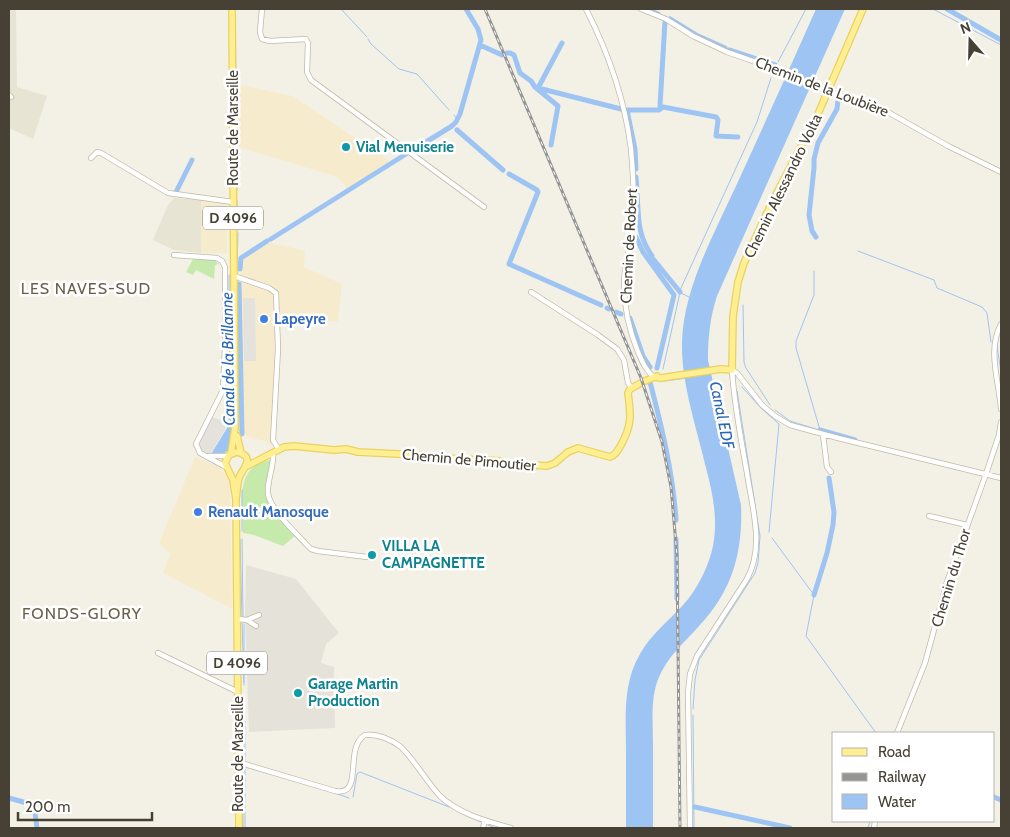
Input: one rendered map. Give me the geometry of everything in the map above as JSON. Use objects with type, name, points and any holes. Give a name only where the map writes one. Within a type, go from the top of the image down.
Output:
[{"type":"main road","name":"Route de Marseille","points":[[232,9],[236,428],[243,455]]},
{"type":"main road","name":"Chemin Alessandro Volta","points":[[732,370],[733,316],[738,282],[744,263],[772,202],[818,114],[863,9]]},
{"type":"main road","points":[[631,387],[643,382],[654,374],[661,378],[721,369],[732,370]]},
{"type":"main road","name":"Chemin de Pimoutier","points":[[247,466],[287,446],[334,450],[348,449],[358,452],[500,461],[542,466],[551,465],[575,448],[610,457],[618,451],[630,424],[628,393],[631,387]]},
{"type":"main road","name":"Route de Marseille","points":[[229,455],[236,428]]},
{"type":"main road","points":[[229,455],[243,455],[247,466],[242,473],[235,474],[228,470],[225,463],[229,455]]},
{"type":"main road","name":"Chemin de Pimoutier","points":[[243,455],[266,456]]},
{"type":"main road","name":"Route de Marseille","points":[[228,470],[233,480],[236,499],[239,828]]},
{"type":"main road","name":"Route de Marseille","points":[[236,499],[242,473]]},
{"type":"street","points":[[262,9],[260,32],[262,39],[270,41],[306,39],[308,43],[306,72],[311,80],[484,207]]},
{"type":"street","name":"Chemin de Robert","points":[[586,9],[610,63],[625,116],[633,181],[634,219],[625,270],[624,306],[636,347],[646,367],[654,374]]},
{"type":"street","name":"Chemin de la Loubière","points":[[640,9],[666,19],[699,39],[727,52],[779,70],[822,89],[894,114],[948,146],[1001,172]]},
{"type":"street","points":[[91,158],[96,153],[101,152],[168,193],[233,202]]},
{"type":"street","points":[[174,255],[217,258],[222,261],[225,269],[223,387],[221,396],[197,440],[196,447],[201,454],[228,470]]},
{"type":"street","points":[[234,276],[269,288],[276,293],[278,349],[273,440],[279,450]]},
{"type":"street","points":[[531,292],[617,349],[624,360],[628,383],[631,387]]},
{"type":"street","points":[[1001,324],[994,346],[1001,409]]},
{"type":"street","points":[[732,370],[762,405],[775,416],[790,424],[823,435],[1001,478]]},
{"type":"street","points":[[690,828],[688,693],[690,674],[699,652],[747,579],[753,568],[756,554],[756,530],[732,370]]},
{"type":"street","points":[[734,389],[738,382],[743,381]]},
{"type":"street","name":"Chemin du Thor","points":[[897,732],[925,663],[947,582],[986,474],[999,435],[1001,422]]},
{"type":"street","points":[[823,435],[827,467],[831,472]]},
{"type":"street","points":[[201,454],[215,457],[229,455]]},
{"type":"street","points":[[273,454],[274,463],[268,491],[270,499],[276,510],[311,549],[328,553],[367,557]]},
{"type":"street","points":[[929,516],[967,525]]},
{"type":"street","points":[[237,619],[247,620],[260,616]]},
{"type":"street","points":[[247,620],[256,626]]},
{"type":"street","points":[[158,653],[238,692]]},
{"type":"street","points":[[238,762],[344,792],[349,789],[352,783],[353,757],[358,742],[365,735],[376,735],[401,747],[437,792],[453,806],[485,820],[510,828]]},
{"type":"street","points":[[483,828],[485,820]]},
{"type":"shaded area","points":[[9,9],[16,9],[17,87],[47,96],[33,139],[9,128]]},
{"type":"shaded area","points":[[236,84],[293,96],[391,162],[347,189],[338,177],[238,147]]},
{"type":"shaded area","points":[[174,198],[201,200],[201,253],[174,250],[153,240],[168,205]]},
{"type":"shaded area","points":[[201,200],[227,203],[227,253],[201,253]]},
{"type":"shaded area","points":[[269,242],[305,251],[304,267],[342,284],[338,322],[276,314],[272,446],[264,441],[255,440],[243,434],[240,284],[241,260]]},
{"type":"shaded area","name":"Lapeyre","points":[[243,298],[255,298],[256,361],[244,361]]},
{"type":"shaded area","points":[[212,416],[217,419],[228,419],[225,430],[210,454],[201,450],[199,442]]},
{"type":"shaded area","points":[[195,457],[219,467],[229,478],[230,482],[232,609],[163,573],[170,554],[159,543]]},
{"type":"shaded area","points":[[246,565],[296,579],[339,633],[326,644],[321,663],[334,667],[335,728],[249,732],[245,614]]},
{"type":"green space","points":[[193,259],[214,260],[219,264],[215,265],[214,279],[196,270],[193,275],[186,272]]},
{"type":"green space","points":[[271,460],[266,492],[268,501],[296,535],[283,546],[243,533],[242,499],[245,478],[259,464]]},
{"type":"water","name":"Canal EDF","points":[[816,9],[845,9],[717,296],[710,328],[708,360],[741,505],[740,539],[737,555],[733,570],[720,599],[672,656],[659,677],[654,693],[653,710],[653,828],[626,828],[626,702],[630,677],[645,646],[683,605],[697,586],[704,574],[713,546],[715,517],[713,497],[690,406],[682,358],[684,323],[688,302],[701,262]]},
{"type":"water","points":[[229,418],[232,418],[232,437],[229,450],[221,455],[211,454],[227,428]]},
{"type":"waterway","points":[[235,9],[236,86]]},
{"type":"waterway","points":[[341,9],[367,37]]},
{"type":"waterway","name":"Canal de la Brillanne","points":[[413,150],[452,126],[460,114],[481,40],[478,29],[466,9]]},
{"type":"waterway","points":[[647,9],[658,14]]},
{"type":"waterway","points":[[778,62],[806,9]]},
{"type":"waterway","points":[[933,9],[1001,45]]},
{"type":"waterway","points":[[947,9],[1001,40]]},
{"type":"waterway","points":[[670,19],[696,35],[725,48]]},
{"type":"waterway","points":[[663,107],[660,106],[665,21]]},
{"type":"waterway","points":[[368,39],[371,44],[399,69],[417,74],[449,110]]},
{"type":"waterway","points":[[538,88],[562,43]]},
{"type":"waterway","points":[[480,45],[502,55]]},
{"type":"waterway","points":[[729,50],[775,65]]},
{"type":"waterway","points":[[507,53],[514,55],[520,73],[558,106],[551,145]]},
{"type":"waterway","points":[[663,369],[681,288],[757,122],[771,78]]},
{"type":"waterway","points":[[538,88],[621,109]]},
{"type":"waterway","points":[[236,91],[237,137]]},
{"type":"waterway","points":[[816,237],[812,231],[809,215],[814,159],[818,143],[837,109],[838,100]]},
{"type":"waterway","points":[[627,110],[659,110],[663,107],[716,117],[718,120],[716,136],[738,137]]},
{"type":"waterway","points":[[627,110],[635,149],[636,169]]},
{"type":"waterway","name":"Canal de la Brillanne","points":[[454,115],[458,120]]},
{"type":"waterway","points":[[457,130],[503,170]]},
{"type":"waterway","points":[[237,148],[237,190]]},
{"type":"waterway","name":"Canal de la Brillanne","points":[[271,239],[406,154]]},
{"type":"waterway","points":[[176,192],[192,160]]},
{"type":"waterway","points":[[509,174],[538,192],[509,264],[601,305]]},
{"type":"waterway","points":[[636,177],[637,189]]},
{"type":"waterway","points":[[637,194],[641,233],[652,256]]},
{"type":"waterway","points":[[237,200],[238,229]]},
{"type":"waterway","points":[[237,268],[238,233]]},
{"type":"waterway","points":[[636,237],[643,252],[674,295],[657,368]]},
{"type":"waterway","name":"Canal de la Brillanne","points":[[240,269],[241,258],[267,241]]},
{"type":"waterway","points":[[858,251],[934,280],[937,288],[982,307],[987,313],[991,342]]},
{"type":"waterway","points":[[654,260],[680,292]]},
{"type":"waterway","points":[[814,271],[814,295],[796,341],[796,348],[820,430]]},
{"type":"waterway","points":[[229,275],[230,419]]},
{"type":"waterway","name":"Canal de la Brillanne","points":[[239,284],[242,434]]},
{"type":"waterway","name":"Canal de la Brillanne","points":[[237,285],[239,401],[241,402]]},
{"type":"waterway","points":[[681,293],[689,297]]},
{"type":"waterway","points":[[743,305],[744,362],[770,405]]},
{"type":"waterway","points":[[616,312],[621,314]]},
{"type":"waterway","points":[[630,318],[643,356],[650,367]]},
{"type":"waterway","points":[[997,346],[1001,372]]},
{"type":"waterway","points":[[665,381],[687,378]]},
{"type":"waterway","points":[[650,382],[670,468],[676,520]]},
{"type":"waterway","points":[[742,387],[779,424],[769,532]]},
{"type":"waterway","points":[[693,709],[695,680],[699,660],[755,573],[758,563],[760,536],[737,391]]},
{"type":"waterway","points":[[775,410],[790,421],[819,430]]},
{"type":"waterway","points":[[820,430],[855,440]]},
{"type":"waterway","points":[[814,595],[827,553],[833,525],[834,512],[829,478]]},
{"type":"waterway","points":[[242,490],[242,531]]},
{"type":"waterway","points":[[772,538],[814,595],[806,636],[875,732]]},
{"type":"waterway","points":[[240,539],[242,617]]},
{"type":"waterway","points":[[242,539],[243,616]]},
{"type":"waterway","points":[[676,539],[677,599]]},
{"type":"waterway","points":[[242,621],[244,685]]},
{"type":"waterway","points":[[244,624],[244,682]]},
{"type":"waterway","points":[[693,715],[694,828]]},
{"type":"waterway","points":[[245,721],[245,761]]},
{"type":"waterway","points":[[245,828],[245,767],[260,771]]},
{"type":"waterway","points":[[243,768],[243,828]]},
{"type":"waterway","points":[[353,797],[357,774],[360,772],[449,807]]},
{"type":"waterway","points":[[335,793],[349,798]]},
{"type":"waterway","points":[[995,797],[1001,800]]},
{"type":"waterway","points":[[9,798],[34,805],[37,828]]},
{"type":"waterway","points":[[695,807],[790,828]]},
{"type":"waterway","points":[[475,819],[481,822]]},
{"type":"waterway","points":[[868,828],[870,822]]},
{"type":"waterway","points":[[488,825],[496,828]]},
{"type":"railway","points":[[485,9],[641,378],[662,442],[671,487],[677,556],[680,828]]},
{"type":"place","name":"Vial Menuiserie","points":[[346,147]]},
{"type":"place","name":"Lapeyre","points":[[264,319]]},
{"type":"place","name":"Renault Manosque","points":[[198,512]]},
{"type":"place","name":"VILLA LA CAMPAGNETTE","points":[[372,555]]},
{"type":"place","name":"Garage Martin Production","points":[[298,693]]},
{"type":"district","name":"LES NAVES-SUD","points":[[86,288]]},
{"type":"district","name":"FONDS-GLORY","points":[[82,613]]}]
